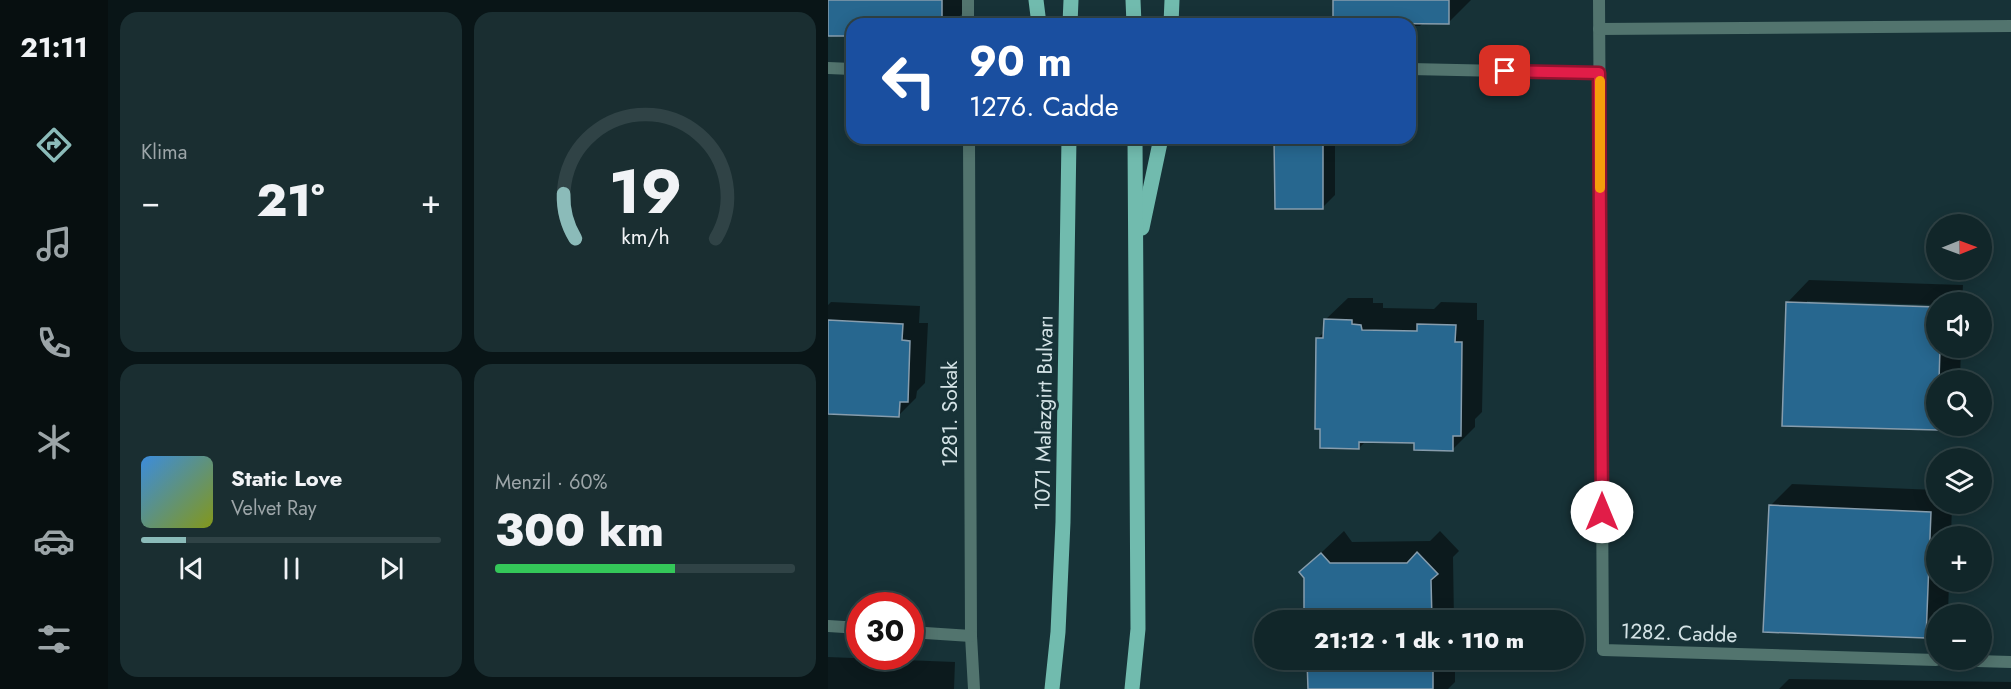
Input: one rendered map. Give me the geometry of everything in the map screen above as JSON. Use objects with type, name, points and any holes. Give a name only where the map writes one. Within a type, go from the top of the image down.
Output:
[{"type":"main road","points":[[1036,0],[1038,18]]},
{"type":"main road","points":[[1070,18],[1071,0]]},
{"type":"main road","points":[[1134,0],[1134,18]]},
{"type":"main road","points":[[1172,0],[1172,18]]},
{"type":"main road","points":[[1060,144],[1069,178]]},
{"type":"main road","name":"1071 Malazgirt Bulvarı","points":[[1052,689],[1059,632],[1063,522],[1069,144]]},
{"type":"main road","points":[[1132,689],[1138,629],[1135,144]]},
{"type":"main road","points":[[1136,254],[1160,144]]},
{"type":"street","points":[[968,0],[968,18]]},
{"type":"street","name":"1282. Cadde","points":[[1599,0],[1603,650],[1926,660]]},
{"type":"street","points":[[1599,29],[2011,26]]},
{"type":"street","points":[[828,68],[846,69]]},
{"type":"street","points":[[1416,69],[1599,73]]},
{"type":"street","name":"1281. Sokak","points":[[969,144],[970,636],[974,689]]},
{"type":"street","points":[[828,626],[846,627]]},
{"type":"street","points":[[924,633],[970,636]]},
{"type":"street","points":[[1992,661],[2011,662]]},
{"type":"building","points":[[828,0],[942,0],[942,18],[846,18],[846,36],[828,36]]},
{"type":"building","points":[[1333,0],[1449,0],[1449,24],[1416,24],[1416,18],[1333,18]]},
{"type":"building","points":[[1274,144],[1323,144],[1323,209],[1275,209]]},
{"type":"building","points":[[1786,302],[1926,307],[1926,358],[1940,358],[1939,370],[1926,370],[1926,430],[1782,426]]},
{"type":"building","points":[[1324,319],[1352,320],[1352,324],[1361,325],[1362,330],[1417,331],[1417,324],[1456,325],[1455,342],[1462,342],[1461,436],[1453,436],[1453,451],[1414,450],[1414,443],[1359,442],[1359,449],[1320,448],[1320,429],[1315,429],[1316,338],[1323,338]]},
{"type":"building","points":[[828,320],[903,324],[902,340],[910,341],[908,402],[900,402],[899,417],[828,414]]},
{"type":"building","points":[[1769,505],[1926,512],[1926,514],[1931,514],[1930,526],[1926,526],[1926,592],[1928,592],[1926,638],[1763,632]]},
{"type":"building","points":[[1417,552],[1438,574],[1431,580],[1432,610],[1304,610],[1304,578],[1299,572],[1321,553],[1330,563],[1407,563]]},
{"type":"building","points":[[1307,670],[1433,670],[1433,689],[1308,689]]},
{"type":"slow traffic","points":[[1600,81],[1600,188]]},
{"type":"route","points":[[1505,71],[1599,73],[1602,512]]}]
